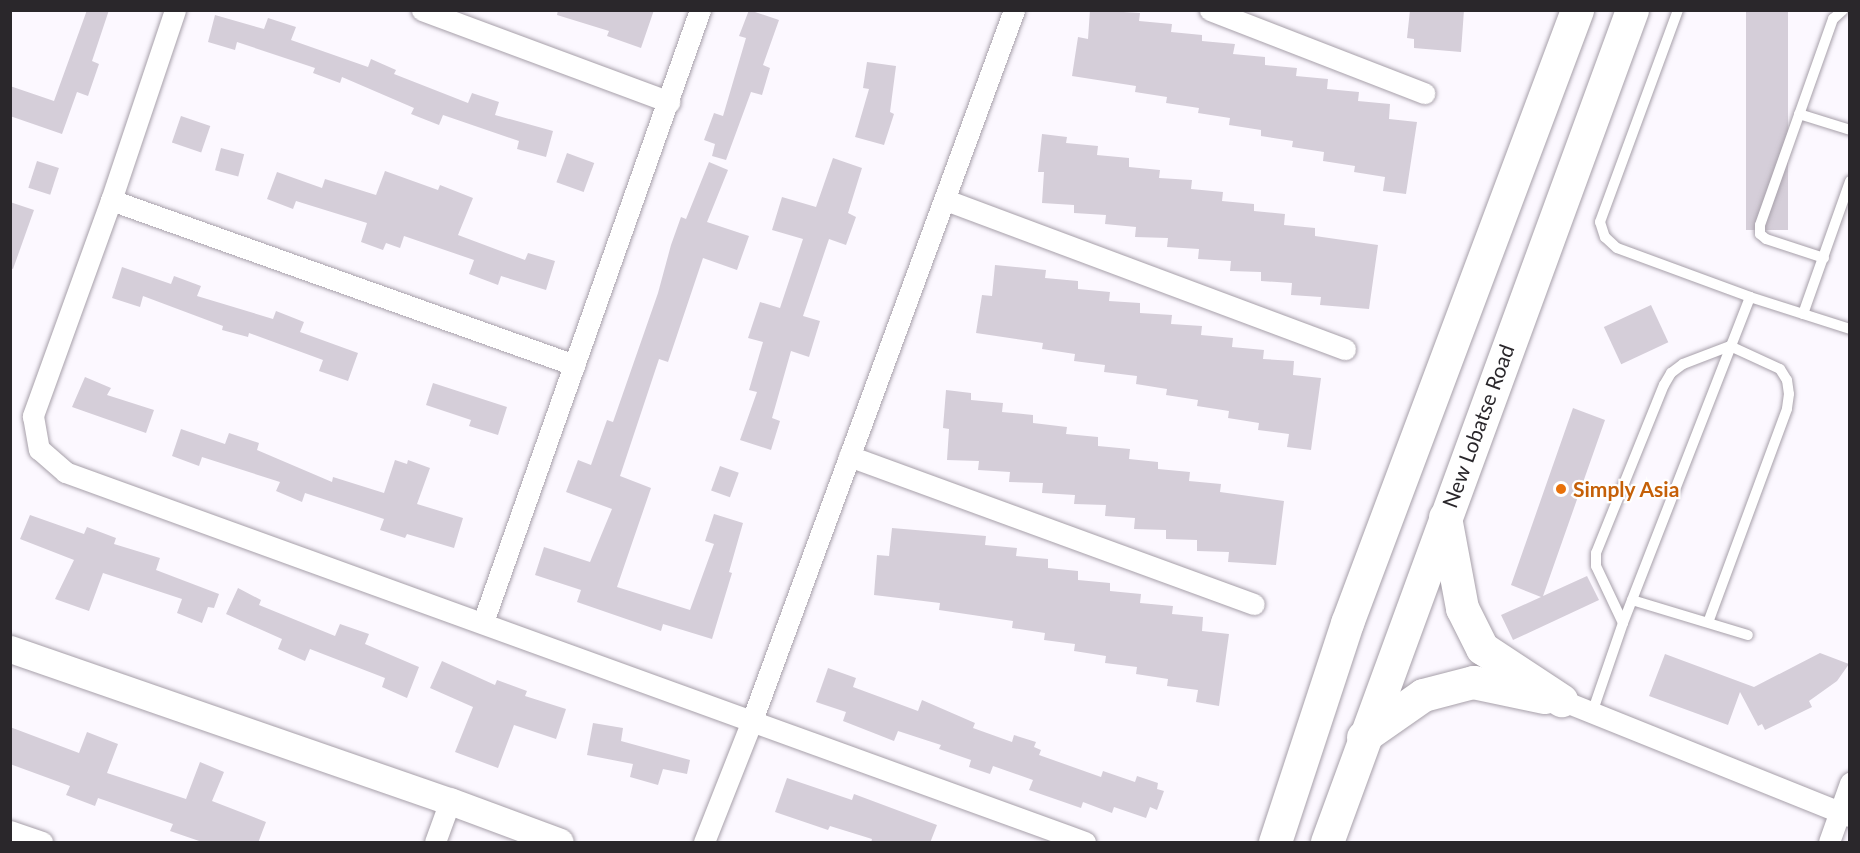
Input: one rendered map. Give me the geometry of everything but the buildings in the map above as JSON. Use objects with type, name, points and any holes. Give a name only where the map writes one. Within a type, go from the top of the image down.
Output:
[{"type":"main road","name":"New Lobatse Road","points":[[1327,843],[1363,738],[1632,10]]},
{"type":"main road","points":[[1275,843],[1347,623],[1573,16]]},
{"type":"main road","points":[[1445,515],[1462,608],[1482,648],[1561,700]]},
{"type":"main road","points":[[1363,738],[1424,695],[1473,682],[1561,700]]},
{"type":"street","points":[[175,10],[111,200],[33,416],[39,449],[65,472],[483,622],[751,723],[1085,843]]},
{"type":"street","points":[[422,10],[669,102]]},
{"type":"street","points":[[483,622],[700,10]]},
{"type":"street","points":[[704,843],[946,200],[1014,10]]},
{"type":"street","points":[[1210,10],[1424,93]]},
{"type":"street","points":[[111,200],[574,365]]},
{"type":"street","points":[[946,200],[1345,348]]},
{"type":"street","points":[[849,456],[1254,604]]},
{"type":"street","points":[[10,649],[450,801],[560,843]]},
{"type":"street","points":[[1561,700],[1844,814]]},
{"type":"street","points":[[1829,843],[1844,814],[1850,783]]},
{"type":"street","points":[[435,843],[450,801]]},
{"type":"street","points":[[10,831],[42,843]]},
{"type":"lane","points":[[1678,10],[1600,222],[1605,237],[1617,248],[1750,297],[1850,330]]},
{"type":"lane","points":[[1824,258],[1766,240],[1760,234],[1760,225],[1833,19],[1843,10]]},
{"type":"lane","points":[[1799,114],[1850,130]]},
{"type":"lane","points":[[1803,314],[1850,181]]},
{"type":"lane","points":[[1592,713],[1623,623],[1750,297]]},
{"type":"lane","points":[[1623,623],[1596,566],[1596,553],[1664,385],[1671,374],[1683,364],[1730,346],[1780,369],[1787,380],[1789,394],[1787,409],[1708,622]]},
{"type":"lane","points":[[1632,600],[1748,634]]},
{"type":"place","name":"Simply Asia","points":[[1561,489]]}]
